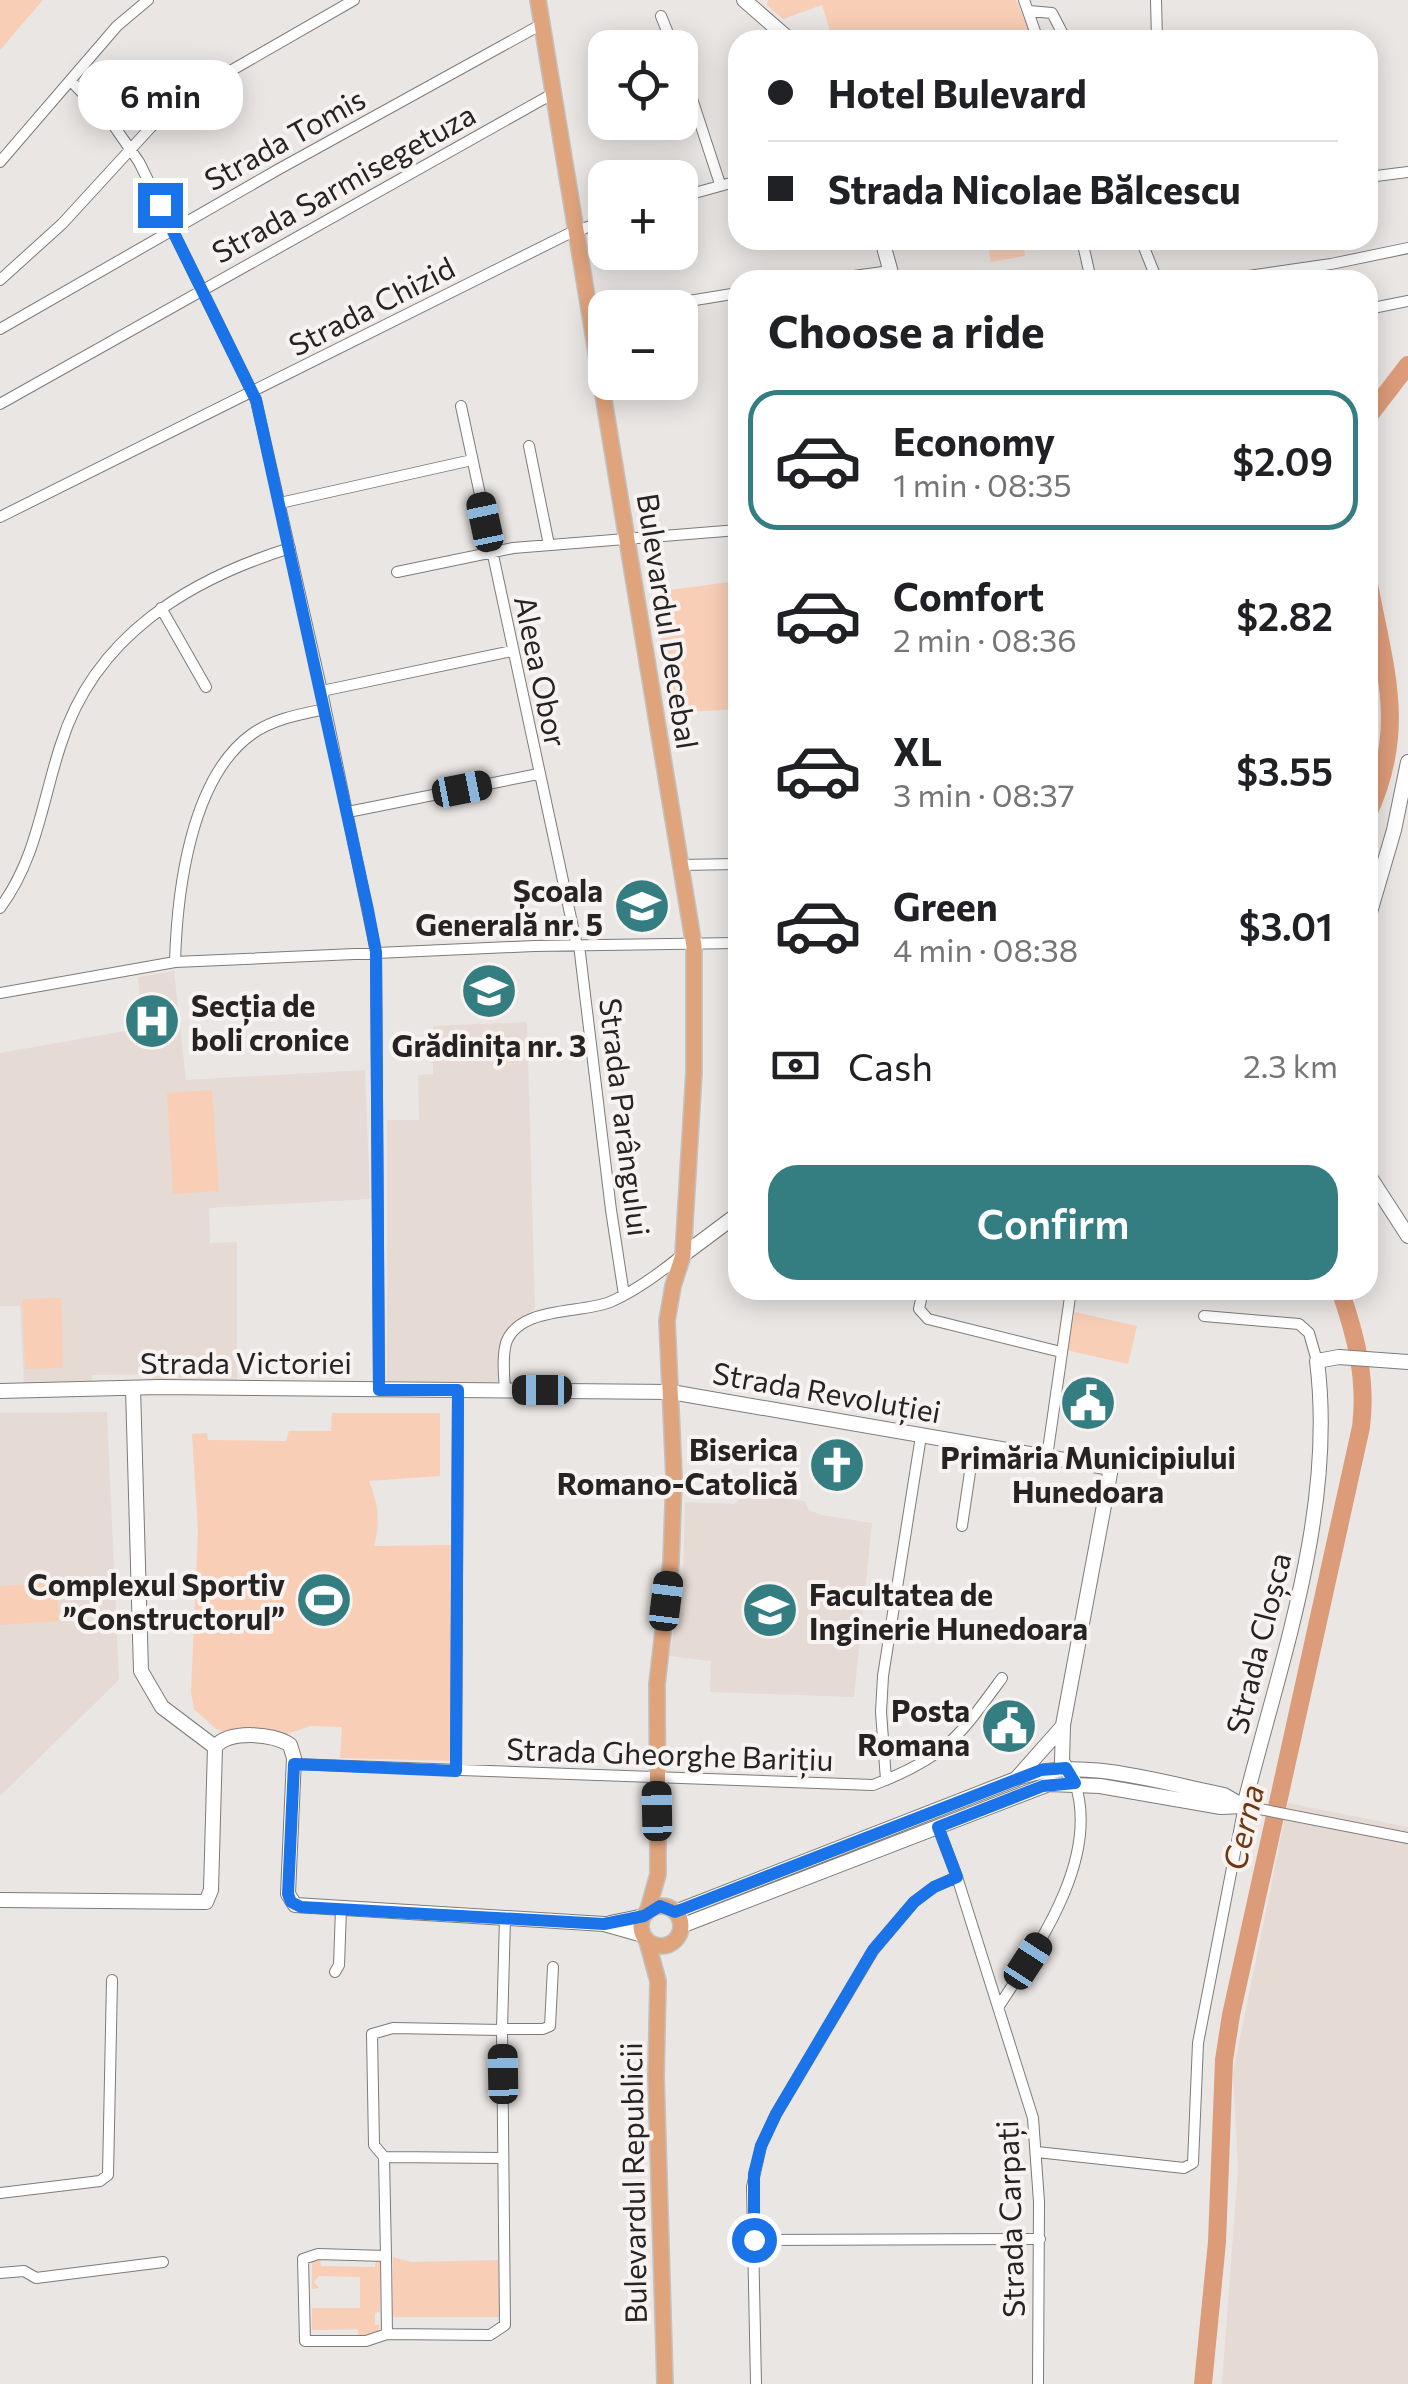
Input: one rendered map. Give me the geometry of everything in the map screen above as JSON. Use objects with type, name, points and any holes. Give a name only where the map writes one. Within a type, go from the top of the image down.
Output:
[{"type":"main road","name":"Bulevardul Decebal","points":[[538,0],[577,230],[592,290]]},
{"type":"main road","name":"Bulevardul Decebal","points":[[609,400],[694,946],[694,1072],[683,1255],[668,1307],[674,1448],[672,1551],[657,1684],[658,1874]]},
{"type":"main road","name":"Bulevardul Republicii","points":[[658,1874],[646,1913],[645,1938],[658,1981]]},
{"type":"main road","points":[[645,1938],[666,1946],[677,1921],[658,1874]]},
{"type":"main road","points":[[646,1913],[660,1906],[677,1921]]},
{"type":"main road","name":"Bulevardul Republicii","points":[[665,2384],[656,2076],[658,1981],[677,1921]]},
{"type":"street","points":[[0,162],[117,26],[148,0]]},
{"type":"street","points":[[0,280],[62,224],[131,148],[186,97],[354,0]]},
{"type":"street","points":[[744,0],[778,30]]},
{"type":"street","points":[[1156,0],[1157,30]]},
{"type":"street","points":[[1027,5],[1035,30]]},
{"type":"street","points":[[1027,5],[1052,13],[1061,30]]},
{"type":"street","points":[[660,16],[666,30]]},
{"type":"street","name":"Strada Tomis","points":[[0,329],[542,24]]},
{"type":"street","points":[[72,82],[131,148],[253,392],[280,503],[376,952],[379,1390]]},
{"type":"street","name":"Strada Sarmisegetuza","points":[[0,404],[554,94]]},
{"type":"street","points":[[698,117],[720,184]]},
{"type":"street","points":[[1378,176],[1408,172]]},
{"type":"street","points":[[698,191],[728,183]]},
{"type":"street","name":"Strada Chizid","points":[[0,517],[588,226]]},
{"type":"street","points":[[1290,270],[1408,248]]},
{"type":"street","points":[[698,300],[728,295]]},
{"type":"street","points":[[1378,307],[1408,301]]},
{"type":"street","name":"Aleea Obor","points":[[461,406],[578,946]]},
{"type":"street","points":[[529,446],[549,545]]},
{"type":"street","points":[[280,503],[472,460]]},
{"type":"street","points":[[398,572],[492,552],[728,531]]},
{"type":"street","points":[[0,908],[34,844],[60,746],[83,694],[125,636],[161,608],[221,572],[290,548]]},
{"type":"street","points":[[161,608],[206,687]]},
{"type":"street","points":[[322,691],[512,652]]},
{"type":"street","points":[[175,962],[182,878],[196,821],[214,783],[237,748],[256,731],[326,709]]},
{"type":"street","points":[[1378,891],[1401,828],[1408,762]]},
{"type":"street","points":[[348,812],[538,774]]},
{"type":"street","points":[[680,865],[728,864]]},
{"type":"street","points":[[0,993],[175,962],[376,952],[728,944]]},
{"type":"street","name":"Strada Parângului","points":[[578,946],[624,1295]]},
{"type":"street","points":[[1378,1190],[1408,1236]]},
{"type":"street","points":[[504,1390],[506,1342],[520,1325],[547,1314],[594,1307],[624,1295],[728,1221]]},
{"type":"street","points":[[921,1300],[919,1309],[935,1321],[1061,1352]]},
{"type":"street","points":[[1047,1457],[1069,1300]]},
{"type":"street","points":[[1204,1316],[1299,1324],[1309,1332],[1316,1361],[1339,1357],[1401,1362]]},
{"type":"street","name":"Strada Cloșca","points":[[1037,2152],[1184,2168],[1194,2160],[1198,2043],[1316,1513],[1322,1451],[1316,1361]]},
{"type":"street","points":[[134,1388],[141,1671],[162,1707],[216,1747]]},
{"type":"street","name":"Strada Victoriei","points":[[0,1391],[134,1388],[671,1392]]},
{"type":"street","points":[[456,1771],[458,1390]]},
{"type":"street","name":"Strada Revoluției","points":[[671,1392],[1111,1468],[1063,1726]]},
{"type":"street","points":[[886,1780],[881,1712],[883,1676],[921,1436]]},
{"type":"street","name":"Strada Revoluției","points":[[962,1526],[974,1445]]},
{"type":"street","name":"Strada Gheorghe Barițiu","points":[[294,1764],[873,1785],[948,1748],[1002,1678]]},
{"type":"street","points":[[999,2006],[1061,1906],[1081,1819],[1075,1783],[1061,1751],[1063,1726]]},
{"type":"street","points":[[1016,1779],[1063,1726]]},
{"type":"street","points":[[0,1900],[209,1900],[216,1747],[228,1737],[275,1738],[290,1745],[294,1764],[288,1894],[295,1905],[604,1924],[645,1938]]},
{"type":"street","points":[[677,1921],[1016,1779],[1049,1769],[1066,1768],[1224,1795],[1250,1808]]},
{"type":"street","points":[[677,1921],[1043,1786],[1075,1783],[1221,1807],[1250,1808],[1408,1838]]},
{"type":"street","name":"Strada Carpați","points":[[938,1827],[1030,2102],[1037,2152],[1040,2239],[1038,2384]]},
{"type":"street","points":[[756,2384],[754,2174],[761,2146],[873,1950],[914,1902],[957,1877]]},
{"type":"street","points":[[334,1972],[339,1965],[341,1909]]},
{"type":"street","points":[[604,1924],[646,1913]]},
{"type":"street","points":[[386,2256],[318,2254],[303,2260],[303,2336],[309,2342],[366,2341],[386,2334],[490,2335],[502,2330],[506,2320],[502,2158],[505,1918]]},
{"type":"street","points":[[386,2334],[384,2157],[374,2144],[371,2038],[375,2031],[543,2029],[550,2026],[553,1967]]},
{"type":"street","points":[[0,2193],[100,2181],[108,2175],[112,1980]]},
{"type":"street","points":[[384,2157],[502,2158]]},
{"type":"street","points":[[754,2240],[1040,2239]]},
{"type":"street","points":[[0,2273],[24,2271],[36,2278],[163,2262]]},
{"type":"shaded area","points":[[0,0],[43,0],[0,50]]},
{"type":"shaded area","points":[[768,0],[1016,0],[1029,30],[830,30],[822,5],[783,19],[767,5]]},
{"type":"shaded area","points":[[989,250],[1024,250],[1025,256],[991,262]]},
{"type":"shaded area","points":[[728,582],[728,710],[671,713],[656,597],[662,591]]},
{"type":"shaded area","points":[[174,971],[186,1080],[365,1070],[370,1199],[209,1208],[210,1243],[237,1242],[237,1382],[152,1382],[152,1374],[92,1375],[92,1385],[24,1386],[20,1306],[0,1306],[0,1053],[142,1028],[138,977]]},
{"type":"shaded area","points":[[527,1022],[535,1309],[507,1330],[498,1353],[498,1382],[387,1382],[387,1120],[419,1120],[418,1075],[433,1074],[433,1026]]},
{"type":"shaded area","points":[[212,1090],[219,1191],[173,1194],[167,1093]]},
{"type":"shaded area","points":[[61,1298],[63,1368],[25,1369],[22,1299]]},
{"type":"shaded area","points":[[1075,1312],[1137,1326],[1128,1364],[1066,1350]]},
{"type":"shaded area","points":[[107,1412],[119,1680],[0,1796],[0,1413]]},
{"type":"shaded area","name":"Complexul Sportiv ”Constructorul”","points":[[332,1413],[440,1413],[440,1476],[369,1481],[378,1513],[374,1546],[454,1545],[453,1761],[340,1758],[342,1727],[310,1726],[282,1736],[227,1733],[216,1729],[194,1709],[191,1692],[198,1530],[192,1434],[207,1433],[208,1440],[286,1441],[289,1431],[331,1431]]},
{"type":"shaded area","name":"Facultatea de Inginerie Hunedoara","points":[[747,1493],[804,1501],[809,1510],[821,1515],[872,1523],[854,1697],[710,1692],[711,1661],[669,1656],[683,1583],[685,1502],[734,1504]]},
{"type":"shaded area","points":[[57,1582],[59,1621],[0,1625],[0,1586]]},
{"type":"shaded area","points":[[1288,1803],[1408,1827],[1408,2384],[1222,2384],[1238,2169],[1233,2072]]},
{"type":"shaded area","points":[[393,2257],[411,2262],[498,2260],[500,2317],[393,2317]]},
{"type":"shaded area","points":[[320,2258],[321,2266],[375,2267],[376,2260],[380,2262],[380,2312],[375,2313],[378,2331],[358,2338],[358,2329],[312,2330],[312,2308],[360,2308],[360,2277],[319,2276],[314,2282],[319,2288],[312,2289],[312,2262]]},
{"type":"waterway","name":"Cerna","points":[[1378,404],[1408,365]]},
{"type":"waterway","name":"Cerna","points":[[1378,630],[1390,725],[1378,788]]},
{"type":"waterway","name":"Cerna","points":[[1203,2384],[1217,2242],[1224,2060],[1231,2015],[1361,1427],[1359,1358],[1343,1300]]},
{"type":"place","name":"Școala Generală nr. 5","points":[[642,906]]},
{"type":"place","name":"Grădinița nr. 3","points":[[489,991]]},
{"type":"place","name":"Secția de boli cronice","points":[[152,1021]]},
{"type":"place","name":"Primăria Municipiului Hunedoara","points":[[1088,1403]]},
{"type":"place","name":"Biserica Romano-Catolică","points":[[837,1465]]},
{"type":"place","name":"Complexul Sportiv ”Constructorul”","points":[[324,1600]]},
{"type":"place","name":"Facultatea de Inginerie Hunedoara","points":[[770,1610]]},
{"type":"place","name":"Posta Romana","points":[[1009,1726]]},
{"type":"route","points":[[160,205],[256,400],[376,952],[379,1390],[458,1390],[456,1771],[294,1764],[288,1894],[291,1902],[301,1907],[604,1924],[644,1916],[654,1907],[667,1906],[675,1912],[1041,1770],[1066,1768],[1075,1783],[1043,1786],[938,1827],[957,1877],[923,1894],[873,1950],[776,2114],[761,2146],[754,2174],[754,2240]]}]
